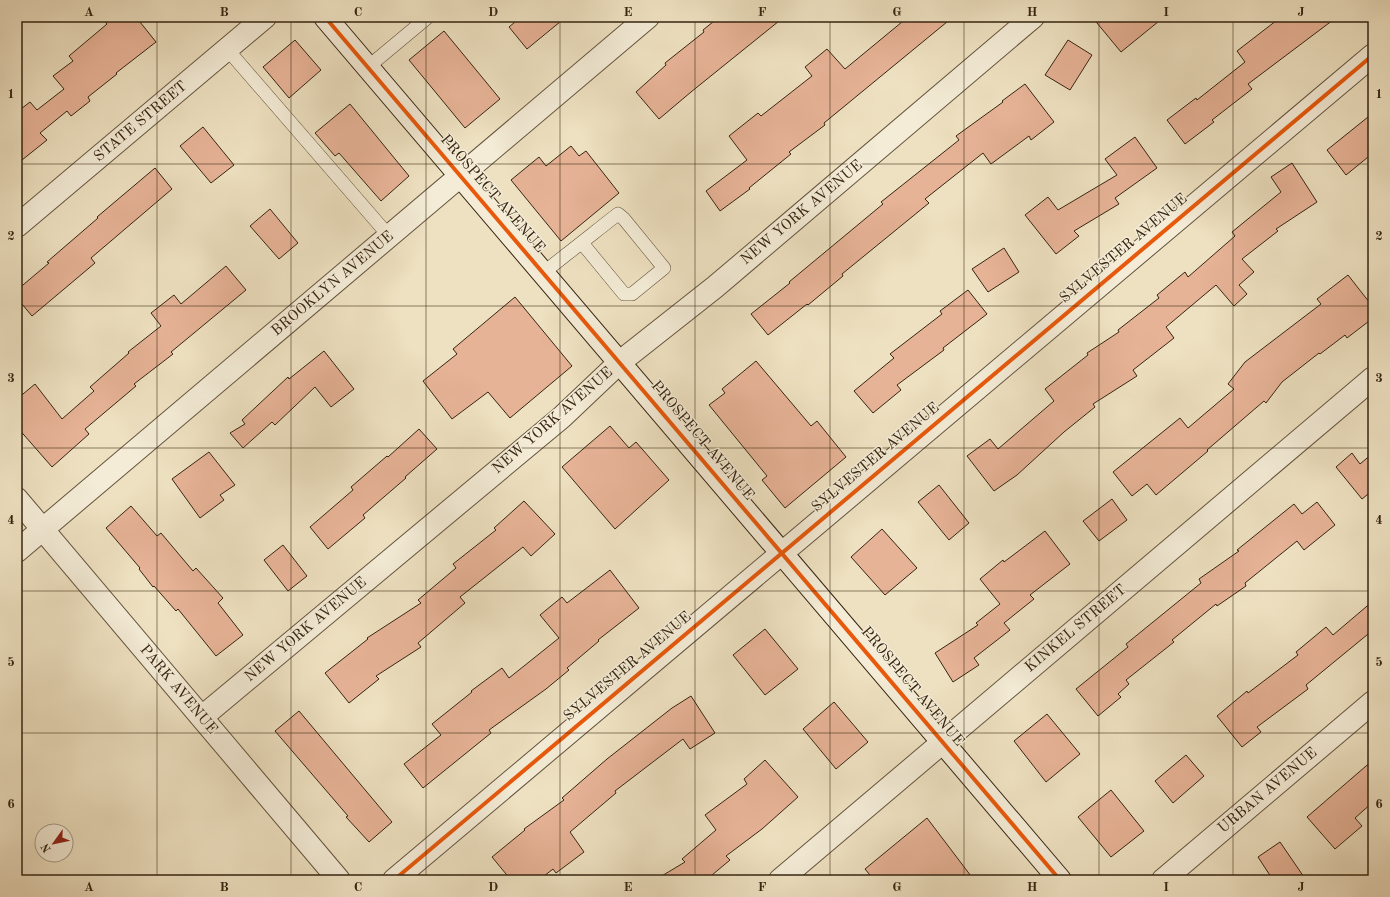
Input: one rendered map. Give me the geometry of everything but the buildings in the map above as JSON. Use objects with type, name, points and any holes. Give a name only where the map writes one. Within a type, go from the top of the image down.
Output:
[{"type":"street","name":"STATE STREET","points":[[17,226],[264,17]]},
{"type":"street","name":"PROSPECT AVENUE","points":[[325,17],[1060,880]]},
{"type":"street","name":"BROOKLYN AVENUE","points":[[17,550],[648,17]]},
{"type":"street","name":"NEW YORK AVENUE","points":[[202,717],[562,417],[620,362],[714,287],[1033,17]]},
{"type":"street","name":"SYLVESTER AVENUE","points":[[394,880],[1373,55]]},
{"type":"street","name":"KINKEL STREET","points":[[780,880],[1373,378]]},
{"type":"street","name":"PARK AVENUE","points":[[17,499],[339,880]]},
{"type":"street","name":"URBAN AVENUE","points":[[1163,880],[1373,702]]},
{"type":"lane","points":[[368,67],[428,17]]},
{"type":"lane","points":[[227,49],[389,236]]},
{"type":"lane","points":[[543,273],[618,214],[624,219],[664,268],[632,294],[624,294],[582,243]]},
{"type":"cycle path","points":[[325,17],[1060,880]]},
{"type":"cycle path","points":[[394,880],[1373,55]]}]
